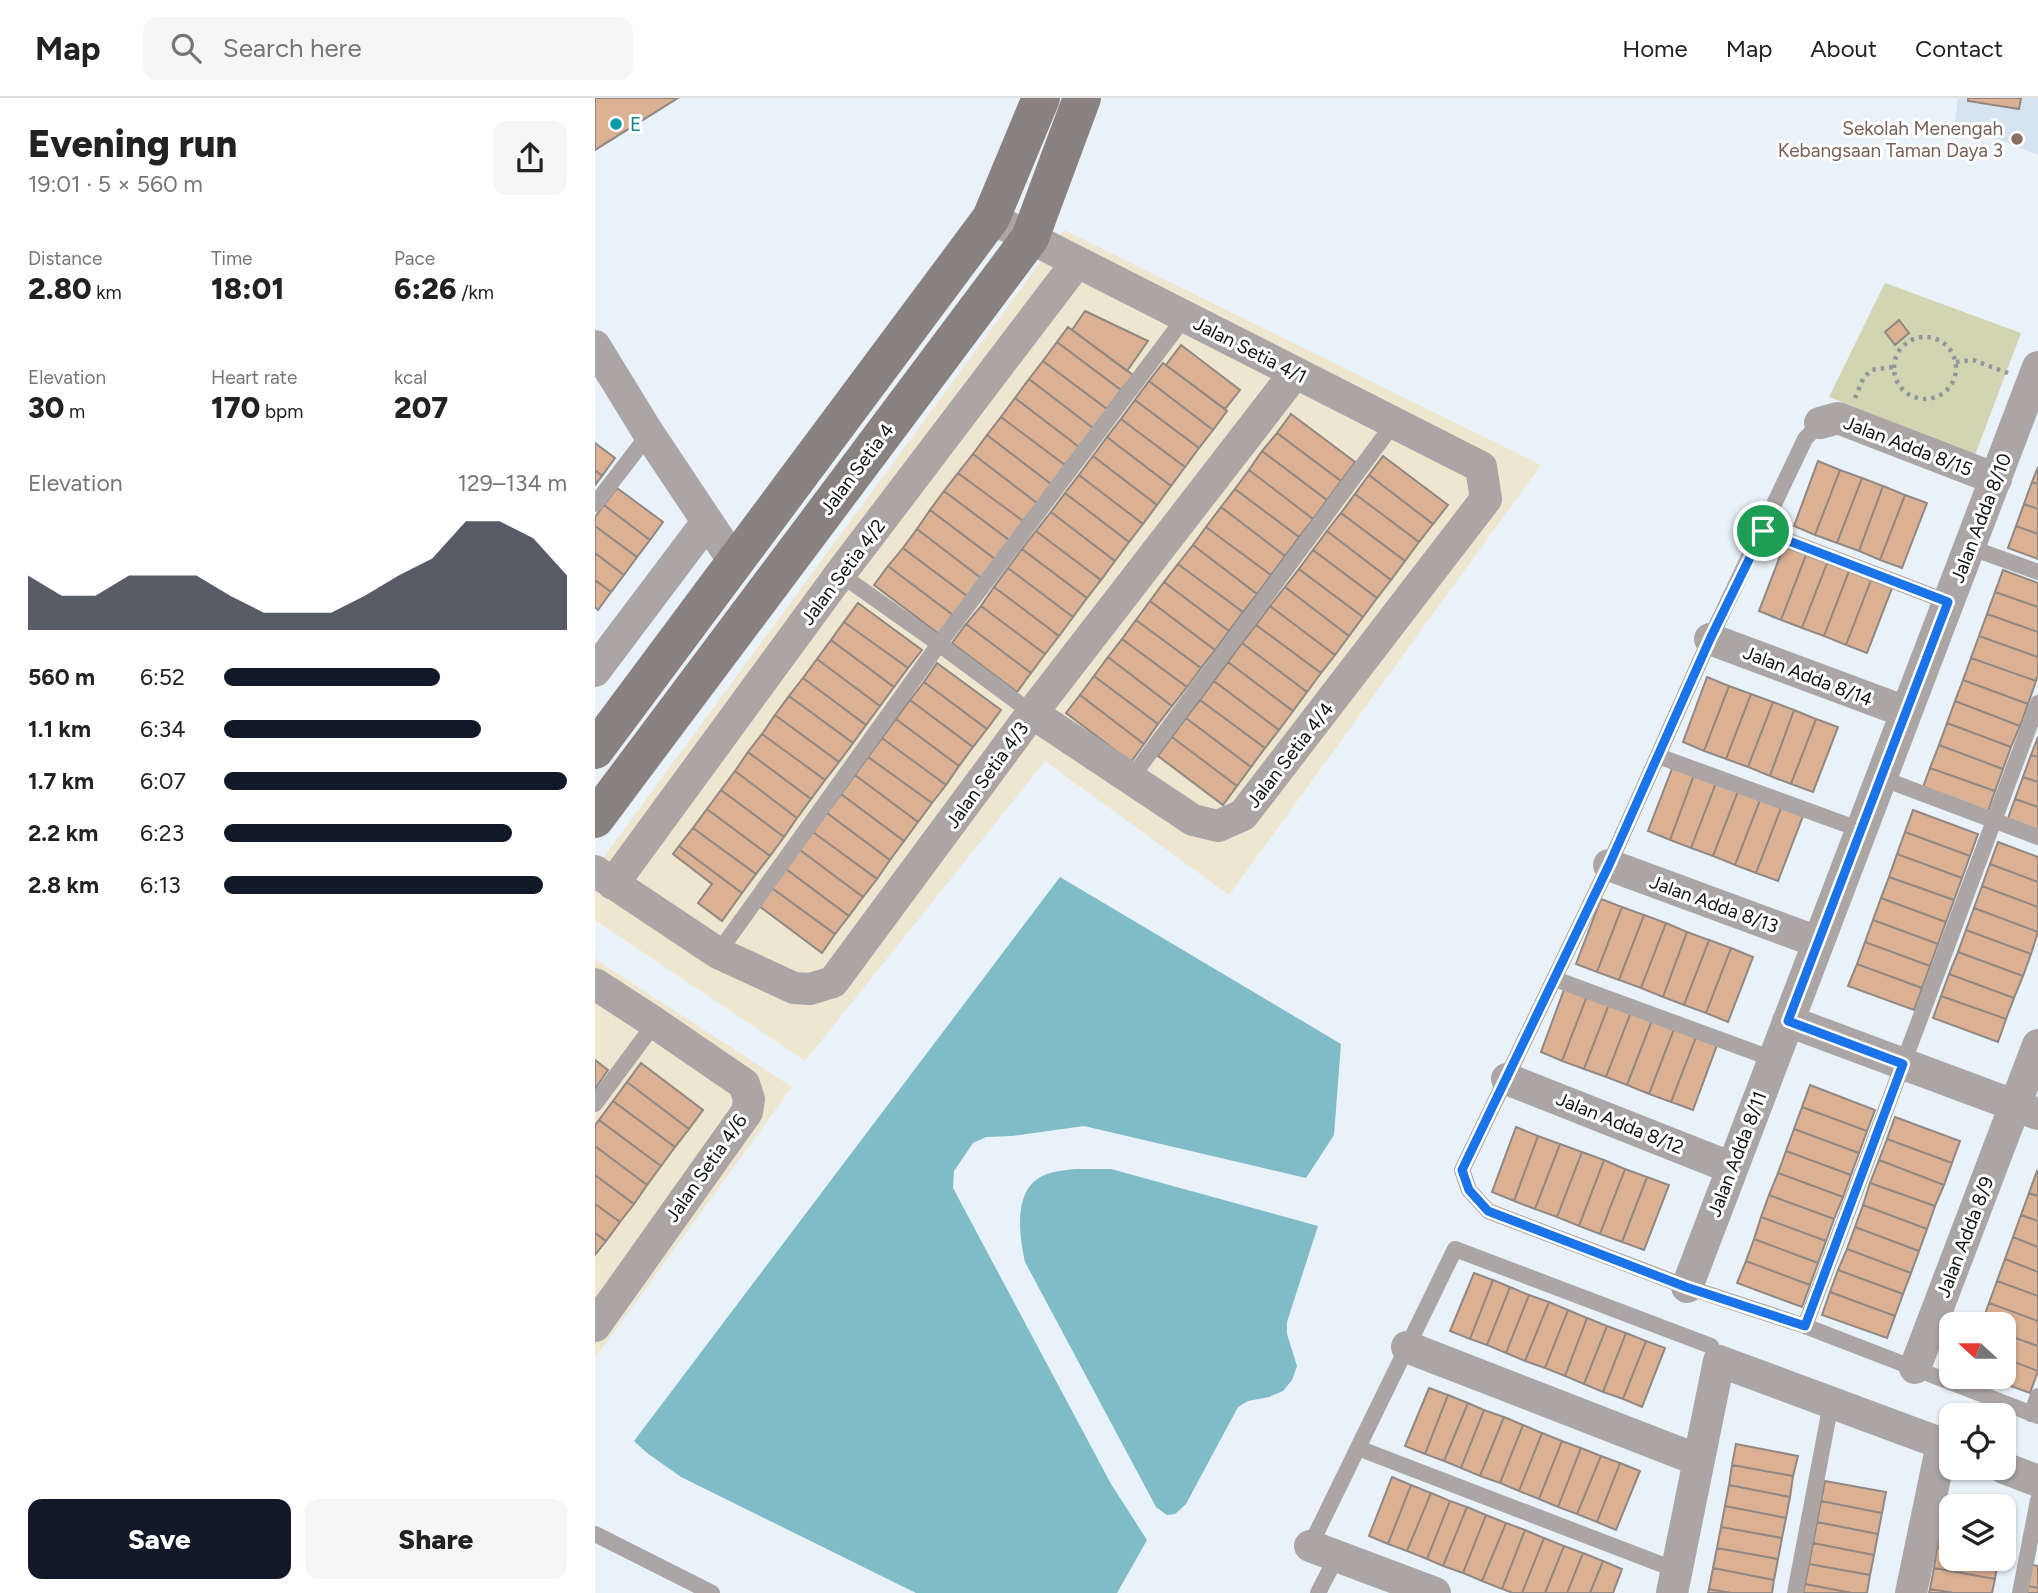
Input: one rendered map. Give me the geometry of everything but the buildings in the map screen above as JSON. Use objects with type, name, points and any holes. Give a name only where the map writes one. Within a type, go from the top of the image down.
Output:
[{"type":"street","points":[[595,750],[991,218],[1041,98]]},
{"type":"street","name":"Jalan Setia 4","points":[[595,819],[1030,238],[1082,98]]},
{"type":"street","name":"Jalan Setia 4/1","points":[[991,218],[1481,467],[1486,499]]},
{"type":"street","name":"Jalan Setia 4/2","points":[[604,877],[840,574],[1077,262]]},
{"type":"street","points":[[595,347],[735,563]]},
{"type":"street","name":"Jalan Setia 4/3","points":[[604,877],[718,953],[794,988],[810,989],[833,982],[1032,713],[1295,373]]},
{"type":"street","name":"Jalan Adda 8/10","points":[[1788,1021],[2035,374]]},
{"type":"street","name":"Jalan Adda 8/15","points":[[1833,422],[1996,479]]},
{"type":"street","name":"Jalan Setia 4/4","points":[[1032,713],[1193,820],[1218,826],[1244,815],[1486,499]]},
{"type":"street","points":[[595,671],[707,522]]},
{"type":"street","name":"Jalan Adda 8/14","points":[[1710,639],[1906,712]]},
{"type":"street","name":"Jalan Adda 8/13","points":[[1609,865],[1818,942]]},
{"type":"street","name":"Jalan Setia 4/6","points":[[595,984],[744,1084],[749,1098],[747,1112],[595,1325]]},
{"type":"street","points":[[1788,1021],[2027,1109]]},
{"type":"street","name":"Jalan Adda 8/11","points":[[1686,1287],[1788,1021]]},
{"type":"street","name":"Jalan Adda 8/9","points":[[1915,1368],[2027,1109],[2038,1045]]},
{"type":"street","name":"Jalan Adda 8/12","points":[[1507,1079],[1732,1168]]},
{"type":"street","points":[[1407,1347],[1698,1460]]},
{"type":"street","points":[[1674,1581],[1719,1361],[1939,1442]]},
{"type":"street","points":[[2016,1473],[2038,1481]]},
{"type":"street","points":[[1911,1593],[1939,1478]]},
{"type":"street","points":[[1324,1551],[1435,1593]]},
{"type":"lane","points":[[718,953],[939,643],[1185,317]]},
{"type":"lane","points":[[1833,422],[1805,439],[1710,639],[1609,865],[1462,1170],[1469,1190],[1488,1211],[1686,1287],[1805,1326],[2035,1415],[2038,1396]]},
{"type":"lane","points":[[1132,777],[1394,423]]},
{"type":"lane","points":[[595,504],[649,434]]},
{"type":"lane","points":[[1763,531],[1948,602]]},
{"type":"lane","points":[[1969,547],[2038,572]]},
{"type":"lane","points":[[840,574],[939,643],[1032,713]]},
{"type":"lane","points":[[1805,1326],[2038,703]]},
{"type":"lane","points":[[1658,756],[1861,830]]},
{"type":"lane","points":[[1881,778],[2038,837]]},
{"type":"lane","points":[[1555,979],[1773,1059]]},
{"type":"lane","points":[[595,1104],[655,1023]]},
{"type":"lane","points":[[1318,1593],[1324,1551],[1358,1448],[1455,1249],[1711,1346],[1719,1361]]},
{"type":"lane","points":[[1795,1593],[1831,1403]]},
{"type":"lane","points":[[1358,1448],[1674,1581]]},
{"type":"lane","points":[[2020,1593],[2038,1500]]},
{"type":"lane","points":[[595,1534],[712,1593]]},
{"type":"path","points":[[1921,336],[1942,341],[1950,348],[1957,369],[1954,380],[1939,396],[1918,399],[1908,395],[1900,387],[1893,367],[1902,346],[1921,336]]},
{"type":"path","points":[[1955,362],[1973,360],[2035,374]]},
{"type":"path","points":[[1833,422],[1871,370],[1893,367]]},
{"type":"shaded area","name":"Sekolah Menengah Kebangsaan Taman Daya 3","points":[[1958,98],[2038,98],[2038,155],[1955,122]]},
{"type":"shaded area","points":[[1064,230],[1541,465],[1229,895],[1045,761],[805,1061],[595,920],[595,869]]},
{"type":"shaded area","points":[[595,959],[792,1087],[595,1358]]},
{"type":"green space","points":[[1885,283],[2021,333],[1975,455],[1829,397]]},
{"type":"water","points":[[1060,877],[1341,1044],[1334,1135],[1306,1178],[1084,1126],[986,1137],[973,1143],[954,1171],[953,1188],[1111,1484],[1147,1540],[1117,1593],[916,1593],[681,1477],[634,1441]]},
{"type":"water","points":[[1075,1169],[1111,1169],[1318,1226],[1287,1322],[1287,1334],[1297,1366],[1292,1380],[1283,1391],[1248,1401],[1238,1407],[1186,1504],[1175,1514],[1167,1515],[1156,1507],[1025,1262],[1020,1225],[1023,1200],[1028,1189],[1036,1180],[1047,1174]]},
{"type":"place","name":"E","points":[[616,124]]},
{"type":"place","name":"Sekolah Menengah Kebangsaan Taman Daya 3","points":[[2017,139]]},
{"type":"route","points":[[1763,531],[1948,602],[1788,1021],[1903,1064],[1805,1326],[1686,1287],[1488,1211],[1469,1190],[1462,1170],[1609,865],[1710,639],[1763,531]]}]
